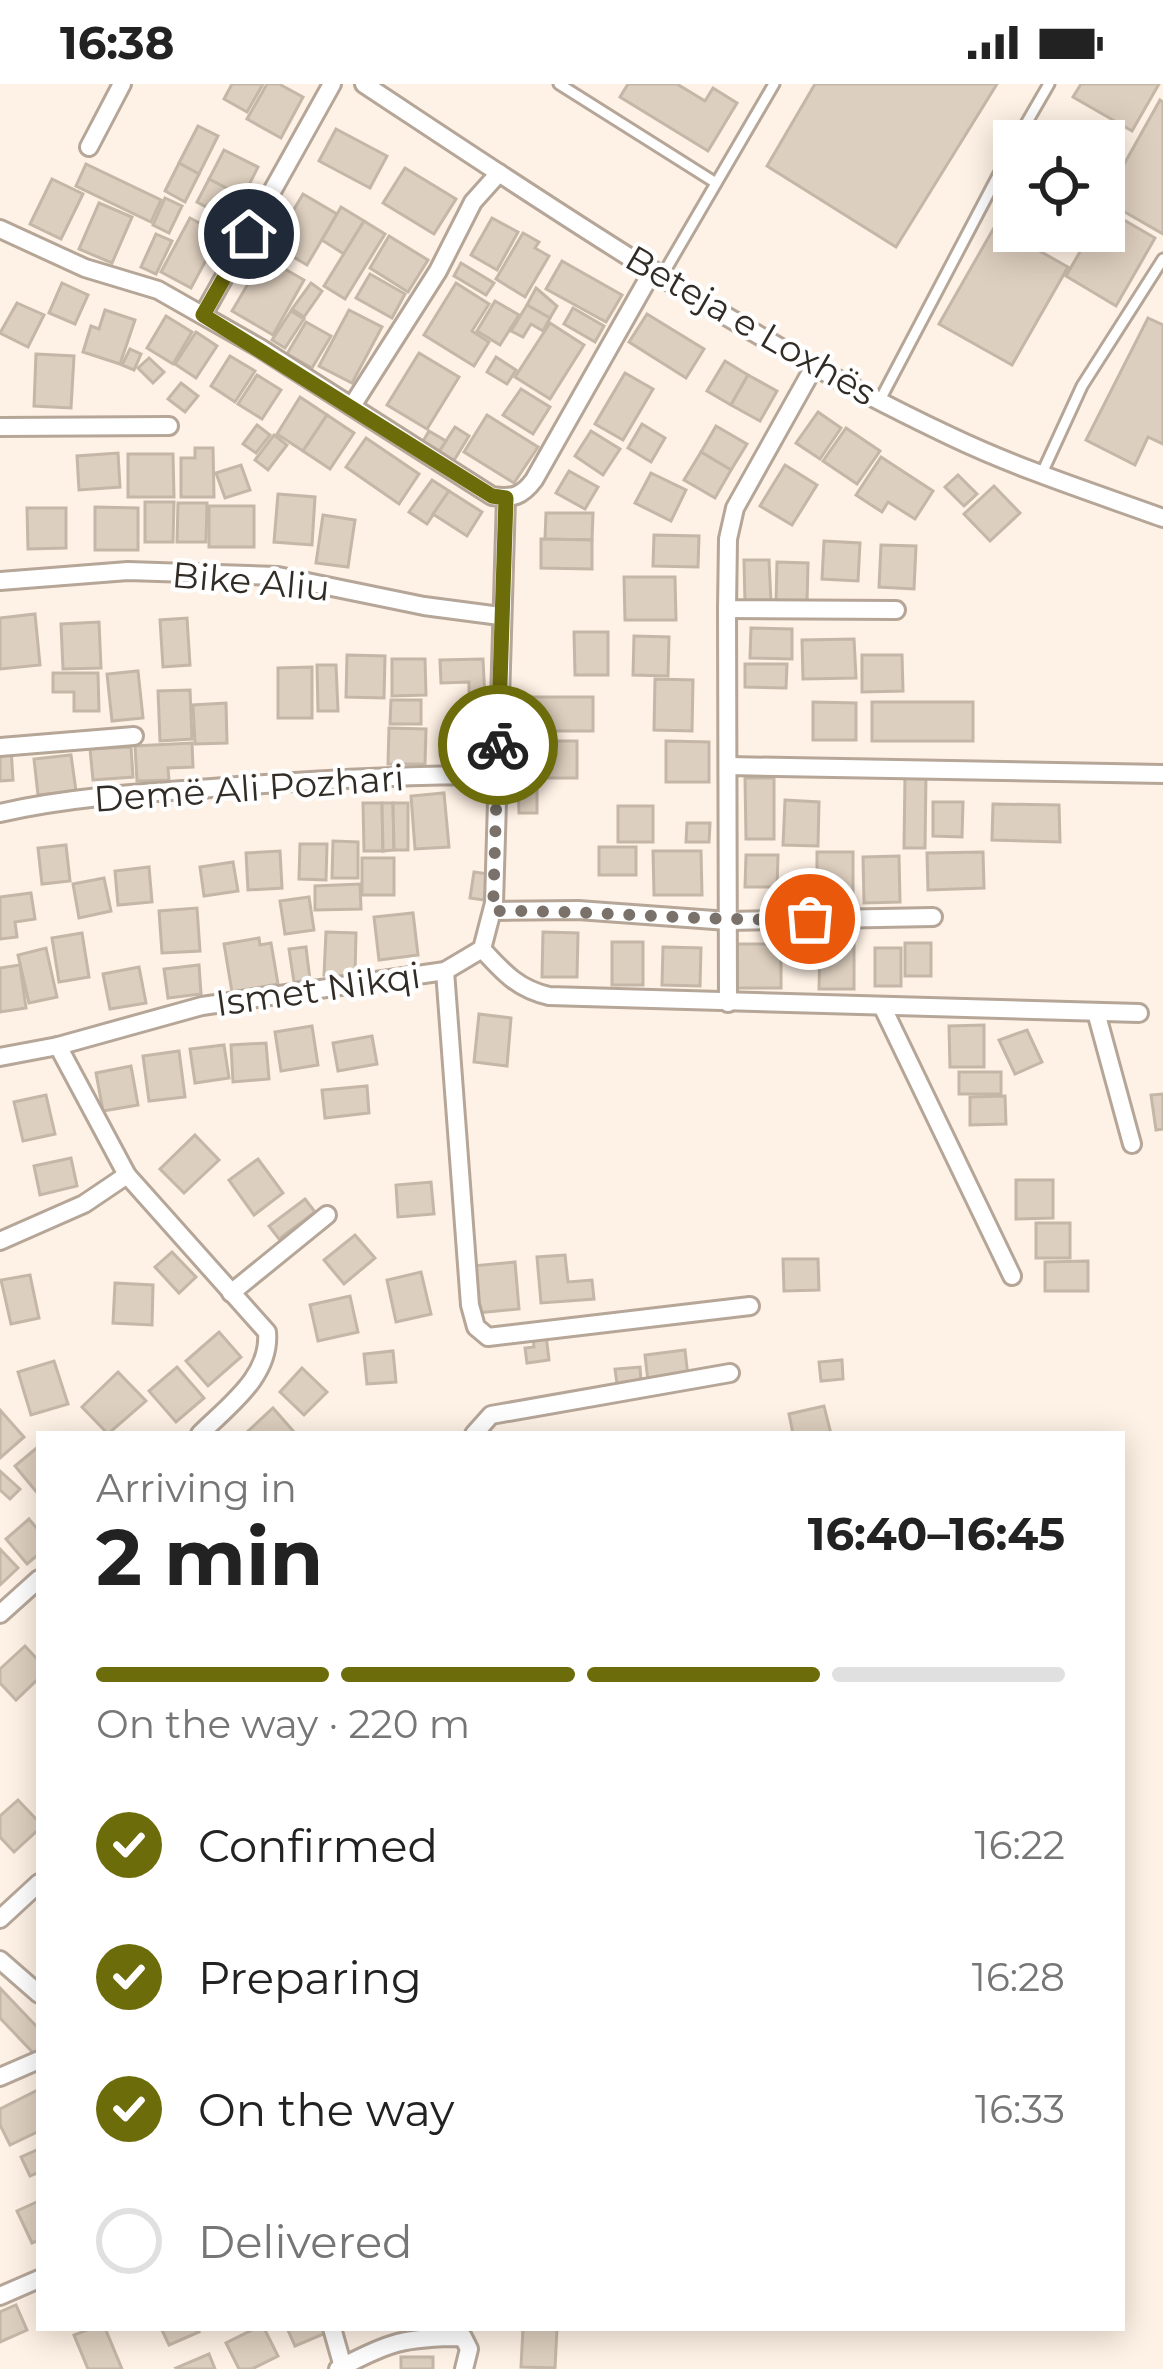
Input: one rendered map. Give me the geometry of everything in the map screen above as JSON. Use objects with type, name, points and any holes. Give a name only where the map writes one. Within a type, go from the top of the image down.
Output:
[{"type":"street","points":[[89,146],[122,84]]},
{"type":"street","points":[[203,315],[332,84]]},
{"type":"street","name":"Beteja e Loxhës","points":[[364,84],[657,273],[814,365],[967,444],[1163,518]]},
{"type":"street","points":[[352,406],[438,271],[473,202],[499,173]]},
{"type":"street","points":[[0,229],[85,268],[158,290],[492,496],[506,498],[523,494],[534,480],[657,273]]},
{"type":"street","points":[[728,1003],[728,538],[735,508],[814,365]]},
{"type":"street","points":[[0,428],[169,426]]},
{"type":"street","points":[[506,498],[493,911],[482,950],[511,981],[549,996],[1138,1013]]},
{"type":"street","name":"Bike Aliu","points":[[0,581],[128,571],[278,576],[424,606],[500,616]]},
{"type":"street","points":[[727,609],[896,610]]},
{"type":"street","points":[[0,748],[134,736]]},
{"type":"street","points":[[728,766],[1163,774]]},
{"type":"street","name":"Demë Ali Pozhari","points":[[0,813],[185,790],[499,775]]},
{"type":"street","points":[[493,911],[578,910],[728,921],[933,917]]},
{"type":"street","name":"Ismet Nikqi","points":[[0,1057],[202,1006],[445,971],[482,950]]},
{"type":"street","points":[[445,971],[470,1305],[476,1327],[488,1337],[750,1306]]},
{"type":"street","points":[[882,1006],[1012,1276]]},
{"type":"street","points":[[1096,1012],[1132,1144]]},
{"type":"street","points":[[58,1046],[127,1175],[267,1332],[269,1351],[252,1382],[203,1431]]},
{"type":"street","points":[[0,1241],[84,1204],[127,1175]]},
{"type":"street","points":[[231,1294],[327,1215]]},
{"type":"street","points":[[477,1431],[490,1415],[730,1373]]},
{"type":"street","points":[[0,1614],[36,1582]]},
{"type":"street","points":[[0,1919],[36,1886]]},
{"type":"street","points":[[0,1960],[36,1991]]},
{"type":"street","points":[[0,2077],[36,2061]]},
{"type":"street","points":[[0,2296],[36,2279]]},
{"type":"street","points":[[333,2331],[340,2368],[406,2337],[463,2337],[469,2349],[464,2369]]},
{"type":"lane","points":[[560,84],[716,183]]},
{"type":"lane","points":[[581,98],[590,84]]},
{"type":"lane","points":[[657,273],[774,84]]},
{"type":"lane","points":[[1028,120],[1049,84]]},
{"type":"lane","points":[[880,400],[993,185]]},
{"type":"lane","points":[[1041,474],[1082,386],[1163,259]]},
{"type":"building","points":[[232,84],[263,84],[247,112],[224,99]]},
{"type":"building","points":[[267,84],[279,84],[303,97],[281,138],[247,119]]},
{"type":"building","points":[[628,84],[677,84],[705,101],[713,88],[737,103],[708,151],[620,97]]},
{"type":"building","points":[[815,84],[997,84],[896,247],[767,166]]},
{"type":"building","points":[[1081,84],[1159,84],[1132,131],[1125,127],[1125,120],[1113,120],[1073,97]]},
{"type":"building","points":[[1160,100],[1163,234],[1125,212],[1125,162]]},
{"type":"building","points":[[198,126],[218,136],[199,174],[179,163]]},
{"type":"building","points":[[336,129],[387,156],[370,188],[319,161]]},
{"type":"building","points":[[224,150],[258,167],[243,197],[209,179]]},
{"type":"building","points":[[179,163],[199,174],[185,202],[165,191]]},
{"type":"building","points":[[86,164],[161,200],[151,222],[76,186]]},
{"type":"building","points":[[405,168],[456,199],[434,234],[383,203]]},
{"type":"building","points":[[52,179],[83,194],[61,239],[30,224]]},
{"type":"building","points":[[209,179],[243,197],[231,220],[197,202]]},
{"type":"building","points":[[303,194],[337,214],[307,265],[273,245]]},
{"type":"building","points":[[165,198],[182,206],[169,233],[153,225]]},
{"type":"building","points":[[99,203],[132,217],[112,263],[79,249]]},
{"type":"building","points":[[341,207],[364,221],[344,254],[322,240]]},
{"type":"building","points":[[190,218],[220,234],[191,288],[161,272]]},
{"type":"building","points":[[492,218],[518,232],[497,270],[471,255]]},
{"type":"building","points":[[364,221],[385,234],[345,299],[324,286]]},
{"type":"building","points":[[1125,221],[1155,238],[1116,306],[1066,276],[1080,252],[1125,252]]},
{"type":"building","points":[[993,230],[993,252],[1041,252],[1068,267],[1012,365],[939,324]]},
{"type":"building","points":[[523,233],[539,242],[535,248],[549,256],[525,297],[496,279]]},
{"type":"building","points":[[156,234],[172,241],[156,274],[141,267]]},
{"type":"building","points":[[389,236],[428,260],[408,292],[370,268]]},
{"type":"building","points":[[264,257],[304,280],[273,335],[232,311]]},
{"type":"building","points":[[562,261],[622,295],[606,322],[546,289]]},
{"type":"building","points":[[461,263],[494,283],[486,295],[454,276]]},
{"type":"building","points":[[370,274],[405,294],[392,318],[356,298]]},
{"type":"building","points":[[62,283],[88,295],[75,324],[49,313]]},
{"type":"building","points":[[311,283],[322,291],[304,317],[292,309]]},
{"type":"building","points":[[456,283],[489,304],[472,331],[489,342],[474,366],[424,335]]},
{"type":"building","points":[[536,288],[557,306],[550,318],[527,305]]},
{"type":"building","points":[[495,301],[519,315],[500,345],[477,331]]},
{"type":"building","points":[[17,303],[44,315],[28,347],[0,333]]},
{"type":"building","points":[[527,305],[550,318],[543,331],[531,324],[523,337],[511,331]]},
{"type":"building","points":[[573,308],[604,326],[595,342],[564,324]]},
{"type":"building","points":[[105,310],[135,320],[120,364],[83,352],[91,326],[99,329]]},
{"type":"building","points":[[349,310],[382,327],[352,383],[319,366]]},
{"type":"building","points":[[291,311],[304,319],[285,348],[272,340]]},
{"type":"building","points":[[647,314],[704,349],[686,378],[629,342]]},
{"type":"building","points":[[166,316],[192,332],[173,364],[147,348]]},
{"type":"building","points":[[1148,318],[1163,325],[1163,444],[1148,437],[1135,465],[1086,440]]},
{"type":"building","points":[[306,322],[331,336],[312,368],[287,354]]},
{"type":"building","points":[[550,323],[584,345],[550,399],[515,377]]},
{"type":"building","points":[[196,332],[217,346],[196,378],[175,364]]},
{"type":"building","points":[[130,349],[141,354],[134,370],[122,365]]},
{"type":"building","points":[[419,353],[459,377],[427,429],[387,405]]},
{"type":"building","points":[[36,354],[74,356],[71,408],[34,406]]},
{"type":"building","points":[[230,356],[255,371],[235,402],[211,386]]},
{"type":"building","points":[[496,357],[516,370],[507,384],[487,372]]},
{"type":"building","points":[[149,358],[164,372],[153,383],[138,368]]},
{"type":"building","points":[[725,361],[748,375],[731,405],[707,391]]},
{"type":"building","points":[[625,373],[653,389],[623,440],[595,424]]},
{"type":"building","points":[[257,375],[281,390],[262,419],[238,404]]},
{"type":"building","points":[[748,375],[777,391],[760,421],[731,405]]},
{"type":"building","points":[[181,383],[198,396],[185,412],[168,399]]},
{"type":"building","points":[[521,389],[550,407],[533,434],[503,415]]},
{"type":"building","points":[[300,397],[327,415],[303,451],[277,434]]},
{"type":"building","points":[[818,412],[841,428],[820,459],[796,443]]},
{"type":"building","points":[[327,415],[354,433],[330,469],[303,451]]},
{"type":"building","points":[[487,415],[538,447],[514,483],[464,452]]},
{"type":"building","points":[[642,424],[665,438],[651,462],[628,448]]},
{"type":"building","points":[[257,425],[270,435],[256,453],[243,444]]},
{"type":"building","points":[[716,426],[747,444],[731,470],[701,452]]},
{"type":"building","points":[[455,427],[469,436],[453,462],[438,453]]},
{"type":"building","points":[[846,428],[880,451],[857,484],[823,461]]},
{"type":"building","points":[[429,431],[446,441],[438,453],[422,443]]},
{"type":"building","points":[[591,431],[620,449],[603,475],[575,456]]},
{"type":"building","points":[[274,435],[287,445],[268,470],[255,460]]},
{"type":"building","points":[[366,438],[419,474],[399,504],[346,467]]},
{"type":"building","points":[[195,448],[213,448],[214,497],[181,497],[181,458],[195,458]]},
{"type":"building","points":[[701,452],[731,470],[715,498],[684,480]]},
{"type":"building","points":[[118,453],[120,487],[79,490],[77,456]]},
{"type":"building","points":[[128,454],[173,454],[174,497],[128,497]]},
{"type":"building","points":[[881,457],[933,491],[915,519],[888,502],[882,512],[856,495]]},
{"type":"building","points":[[241,465],[250,490],[225,498],[216,473]]},
{"type":"building","points":[[785,465],[817,485],[792,525],[760,506]]},
{"type":"building","points":[[569,471],[598,487],[585,509],[556,493]]},
{"type":"building","points":[[651,473],[686,490],[671,521],[635,503]]},
{"type":"building","points":[[958,475],[977,494],[964,506],[945,487]]},
{"type":"building","points":[[432,480],[449,491],[427,524],[409,512]]},
{"type":"building","points":[[994,486],[1020,513],[990,541],[964,514]]},
{"type":"building","points":[[449,491],[482,512],[467,536],[433,514]]},
{"type":"building","points":[[278,494],[315,497],[312,545],[274,542]]},
{"type":"building","points":[[145,502],[174,502],[173,542],[145,542]]},
{"type":"building","points":[[178,503],[207,503],[206,542],[177,542]]},
{"type":"building","points":[[209,506],[254,506],[254,547],[209,547]]},
{"type":"building","points":[[95,507],[138,508],[138,550],[95,550]]},
{"type":"building","points":[[27,508],[66,508],[66,548],[28,549]]},
{"type":"building","points":[[546,513],[593,513],[592,540],[545,539]]},
{"type":"building","points":[[323,515],[355,520],[348,567],[316,563]]},
{"type":"building","points":[[654,535],[699,536],[698,567],[653,566]]},
{"type":"building","points":[[541,539],[592,540],[592,569],[541,568]]},
{"type":"building","points":[[824,541],[860,543],[858,581],[822,579]]},
{"type":"building","points":[[881,545],[916,546],[914,589],[879,587]]},
{"type":"building","points":[[744,560],[769,560],[771,602],[745,603]]},
{"type":"building","points":[[777,562],[808,563],[807,603],[776,602]]},
{"type":"building","points":[[624,577],[675,577],[676,620],[625,620]]},
{"type":"building","points":[[35,614],[40,665],[0,669],[0,618]]},
{"type":"building","points":[[187,618],[190,665],[163,667],[160,620]]},
{"type":"building","points":[[99,622],[101,668],[63,669],[61,624]]},
{"type":"building","points":[[751,628],[792,629],[792,659],[750,658]]},
{"type":"building","points":[[574,632],[608,632],[608,675],[575,675]]},
{"type":"building","points":[[634,636],[669,637],[668,676],[633,675]]},
{"type":"building","points":[[854,639],[856,678],[803,679],[802,640]]},
{"type":"building","points":[[347,655],[385,656],[384,698],[346,697]]},
{"type":"building","points":[[862,655],[902,655],[903,691],[862,692]]},
{"type":"building","points":[[392,659],[425,659],[426,695],[392,696]]},
{"type":"building","points":[[483,659],[485,699],[469,700],[469,682],[441,683],[440,660]]},
{"type":"building","points":[[745,664],[787,664],[786,688],[745,687]]},
{"type":"building","points":[[317,665],[336,665],[338,711],[318,711]]},
{"type":"building","points":[[312,667],[312,718],[278,718],[278,668]]},
{"type":"building","points":[[138,671],[143,718],[112,721],[107,674]]},
{"type":"building","points":[[53,673],[98,673],[99,711],[74,711],[74,692],[53,692]]},
{"type":"building","points":[[655,679],[693,680],[692,731],[654,730]]},
{"type":"building","points":[[190,690],[192,739],[160,741],[158,691]]},
{"type":"building","points":[[520,697],[593,697],[593,731],[519,731]]},
{"type":"building","points":[[391,700],[421,700],[421,724],[390,724]]},
{"type":"building","points":[[813,702],[856,703],[856,740],[813,740]]},
{"type":"building","points":[[872,702],[973,702],[973,741],[872,741]]},
{"type":"building","points":[[226,703],[227,743],[195,744],[193,705]]},
{"type":"building","points":[[485,713],[487,751],[469,752],[468,714]]},
{"type":"building","points":[[389,728],[426,729],[425,764],[388,764]]},
{"type":"building","points":[[525,741],[577,741],[577,778],[525,778]]},
{"type":"building","points":[[666,741],[709,742],[709,782],[666,782]]},
{"type":"building","points":[[192,743],[193,767],[168,768],[169,780],[137,781],[135,746]]},
{"type":"building","points":[[131,747],[133,777],[93,780],[90,749]]},
{"type":"building","points":[[0,748],[11,748],[13,780],[0,781]]},
{"type":"building","points":[[71,755],[76,791],[38,795],[34,759]]},
{"type":"building","points":[[905,775],[926,775],[925,848],[904,848]]},
{"type":"building","points":[[745,778],[774,778],[774,839],[746,839]]},
{"type":"building","points":[[518,781],[537,781],[537,813],[519,813]]},
{"type":"building","points":[[444,793],[449,847],[415,849],[411,796]]},
{"type":"building","points":[[785,800],[819,802],[818,846],[783,845]]},
{"type":"building","points":[[933,802],[963,802],[962,837],[933,836]]},
{"type":"building","points":[[363,803],[382,803],[383,851],[364,851]]},
{"type":"building","points":[[382,803],[393,803],[394,850],[383,851]]},
{"type":"building","points":[[393,803],[408,803],[408,850],[394,850]]},
{"type":"building","points":[[993,804],[1059,805],[1060,842],[992,840]]},
{"type":"building","points":[[618,806],[653,806],[653,842],[618,842]]},
{"type":"building","points":[[687,823],[710,823],[709,842],[686,842]]},
{"type":"building","points":[[333,841],[358,842],[358,878],[332,878]]},
{"type":"building","points":[[300,844],[327,844],[326,880],[299,879]]},
{"type":"building","points":[[66,845],[70,881],[42,884],[38,848]]},
{"type":"building","points":[[599,847],[636,847],[636,875],[599,875]]},
{"type":"building","points":[[280,851],[282,888],[248,890],[246,853]]},
{"type":"building","points":[[653,851],[701,851],[702,895],[654,895]]},
{"type":"building","points":[[817,852],[853,852],[853,893],[817,893]]},
{"type":"building","points":[[983,852],[984,888],[928,890],[927,853]]},
{"type":"building","points":[[746,855],[778,855],[777,887],[745,887]]},
{"type":"building","points":[[899,856],[900,902],[864,903],[863,857]]},
{"type":"building","points":[[362,858],[394,858],[394,895],[362,895]]},
{"type":"building","points":[[233,862],[238,891],[204,896],[200,867]]},
{"type":"building","points":[[149,867],[152,902],[118,905],[115,871]]},
{"type":"building","points":[[474,872],[488,874],[484,900],[470,898]]},
{"type":"building","points":[[104,878],[111,911],[79,918],[73,884]]},
{"type":"building","points":[[360,884],[361,909],[315,910],[315,886]]},
{"type":"building","points":[[31,893],[35,919],[15,922],[17,937],[0,939],[0,897]]},
{"type":"building","points":[[309,897],[314,930],[285,934],[280,901]]},
{"type":"building","points":[[197,908],[200,951],[162,953],[159,911]]},
{"type":"building","points":[[413,913],[418,955],[379,960],[374,917]]},
{"type":"building","points":[[326,932],[356,933],[355,976],[324,975]]},
{"type":"building","points":[[543,932],[578,933],[577,977],[542,977]]},
{"type":"building","points":[[82,933],[89,977],[59,982],[52,938]]},
{"type":"building","points":[[259,938],[260,945],[271,943],[278,984],[232,992],[224,944]]},
{"type":"building","points":[[820,939],[854,940],[854,989],[819,989]]},
{"type":"building","points":[[612,942],[643,942],[643,985],[612,985]]},
{"type":"building","points":[[905,943],[931,943],[931,976],[905,976]]},
{"type":"building","points":[[737,944],[781,944],[781,988],[737,988]]},
{"type":"building","points":[[306,947],[310,980],[294,982],[289,949]]},
{"type":"building","points":[[663,947],[701,948],[700,986],[662,985]]},
{"type":"building","points":[[46,948],[57,997],[29,1003],[18,955]]},
{"type":"building","points":[[875,948],[901,948],[901,986],[875,986]]},
{"type":"building","points":[[20,965],[26,1008],[0,1012],[0,968]]},
{"type":"building","points":[[199,965],[201,994],[168,998],[164,969]]},
{"type":"building","points":[[139,967],[146,1003],[110,1009],[103,974]]},
{"type":"building","points":[[479,1014],[511,1018],[507,1066],[474,1062]]},
{"type":"building","points":[[984,1025],[984,1067],[950,1067],[949,1026]]},
{"type":"building","points":[[312,1026],[318,1065],[281,1071],[275,1032]]},
{"type":"building","points":[[1027,1030],[1042,1062],[1015,1074],[999,1040]]},
{"type":"building","points":[[372,1036],[377,1064],[338,1071],[333,1043]]},
{"type":"building","points":[[266,1043],[269,1079],[233,1082],[231,1045]]},
{"type":"building","points":[[224,1045],[229,1078],[195,1083],[190,1049]]},
{"type":"building","points":[[179,1051],[185,1097],[149,1101],[143,1056]]},
{"type":"building","points":[[131,1066],[138,1105],[103,1111],[96,1073]]},
{"type":"building","points":[[959,1072],[1001,1072],[1001,1094],[959,1094]]},
{"type":"building","points":[[367,1086],[369,1113],[325,1118],[322,1090]]},
{"type":"building","points":[[1163,1094],[1163,1129],[1156,1130],[1151,1095]]},
{"type":"building","points":[[46,1095],[55,1134],[23,1141],[14,1102]]},
{"type":"building","points":[[1005,1096],[1006,1124],[970,1125],[970,1097]]},
{"type":"building","points":[[195,1135],[219,1160],[184,1193],[160,1169]]},
{"type":"building","points":[[71,1158],[77,1186],[40,1195],[34,1166]]},
{"type":"building","points":[[258,1159],[283,1193],[254,1215],[229,1180]]},
{"type":"building","points":[[1016,1180],[1053,1180],[1053,1218],[1016,1219]]},
{"type":"building","points":[[431,1182],[434,1214],[398,1217],[396,1185]]},
{"type":"building","points":[[305,1199],[315,1212],[279,1239],[269,1226]]},
{"type":"building","points":[[1036,1223],[1070,1223],[1070,1258],[1036,1258]]},
{"type":"building","points":[[355,1235],[375,1258],[344,1284],[324,1260]]},
{"type":"building","points":[[172,1252],[196,1277],[179,1293],[155,1267]]},
{"type":"building","points":[[565,1255],[568,1282],[592,1280],[594,1299],[541,1303],[537,1257]]},
{"type":"building","points":[[783,1259],[818,1259],[819,1290],[784,1291]]},
{"type":"building","points":[[1088,1261],[1088,1291],[1045,1291],[1045,1262]]},
{"type":"building","points":[[515,1262],[519,1309],[476,1313],[472,1266]]},
{"type":"building","points":[[421,1272],[431,1314],[396,1322],[387,1280]]},
{"type":"building","points":[[30,1275],[39,1318],[11,1324],[1,1280]]},
{"type":"building","points":[[115,1283],[153,1285],[152,1325],[113,1323]]},
{"type":"building","points":[[350,1296],[358,1332],[318,1341],[310,1305]]},
{"type":"building","points":[[219,1332],[241,1357],[208,1386],[186,1361]]},
{"type":"building","points":[[546,1335],[549,1360],[527,1363],[525,1348],[534,1347],[533,1337]]},
{"type":"building","points":[[685,1350],[688,1377],[648,1381],[645,1355]]},
{"type":"building","points":[[393,1351],[396,1382],[367,1384],[364,1354]]},
{"type":"building","points":[[842,1360],[843,1379],[821,1381],[819,1362]]},
{"type":"building","points":[[54,1361],[68,1404],[31,1415],[18,1372]]},
{"type":"building","points":[[177,1367],[204,1398],[176,1422],[149,1391]]},
{"type":"building","points":[[640,1367],[641,1382],[617,1384],[615,1369]]},
{"type":"building","points":[[302,1368],[327,1392],[304,1415],[280,1392]]},
{"type":"building","points":[[118,1372],[146,1401],[111,1431],[105,1431],[82,1407]]},
{"type":"building","points":[[824,1406],[830,1431],[792,1431],[789,1414]]},
{"type":"building","points":[[273,1408],[293,1431],[248,1431]]},
{"type":"building","points":[[0,1410],[24,1437],[0,1458]]},
{"type":"building","points":[[36,1448],[36,1491],[15,1466]]},
{"type":"building","points":[[0,1471],[20,1489],[10,1499],[0,1490]]},
{"type":"building","points":[[29,1519],[36,1527],[36,1556],[27,1564],[6,1539]]},
{"type":"building","points":[[0,1549],[18,1568],[0,1585]]},
{"type":"building","points":[[25,1646],[36,1658],[36,1681],[16,1700],[0,1683],[0,1669]]},
{"type":"building","points":[[18,1800],[36,1819],[36,1832],[14,1852],[0,1837],[0,1816]]},
{"type":"building","points":[[0,1988],[36,2026],[36,2056],[0,2018]]},
{"type":"building","points":[[36,2091],[36,2132],[10,2145],[0,2125],[0,2109]]},
{"type":"building","points":[[36,2150],[36,2173],[30,2176],[21,2157]]},
{"type":"building","points":[[36,2202],[36,2241],[32,2243],[17,2211]]},
{"type":"building","points":[[16,2305],[27,2330],[0,2342],[0,2312]]},
{"type":"building","points":[[106,2331],[122,2369],[88,2369],[74,2335]]},
{"type":"building","points":[[162,2331],[199,2332],[169,2345]]},
{"type":"building","points":[[250,2331],[266,2331],[278,2356],[252,2369],[239,2369],[226,2343]]},
{"type":"building","points":[[288,2331],[325,2331],[326,2333],[295,2346]]},
{"type":"building","points":[[523,2331],[557,2331],[555,2368],[521,2367]]},
{"type":"building","points":[[209,2354],[215,2369],[176,2368]]},
{"type":"building","points":[[401,2357],[433,2357],[433,2369],[401,2369]]},
{"type":"way so far","points":[[498,745],[493,911],[578,910],[728,921],[810,919]]},
{"type":"route","points":[[249,234],[203,315],[492,496],[506,498],[498,745]]}]
